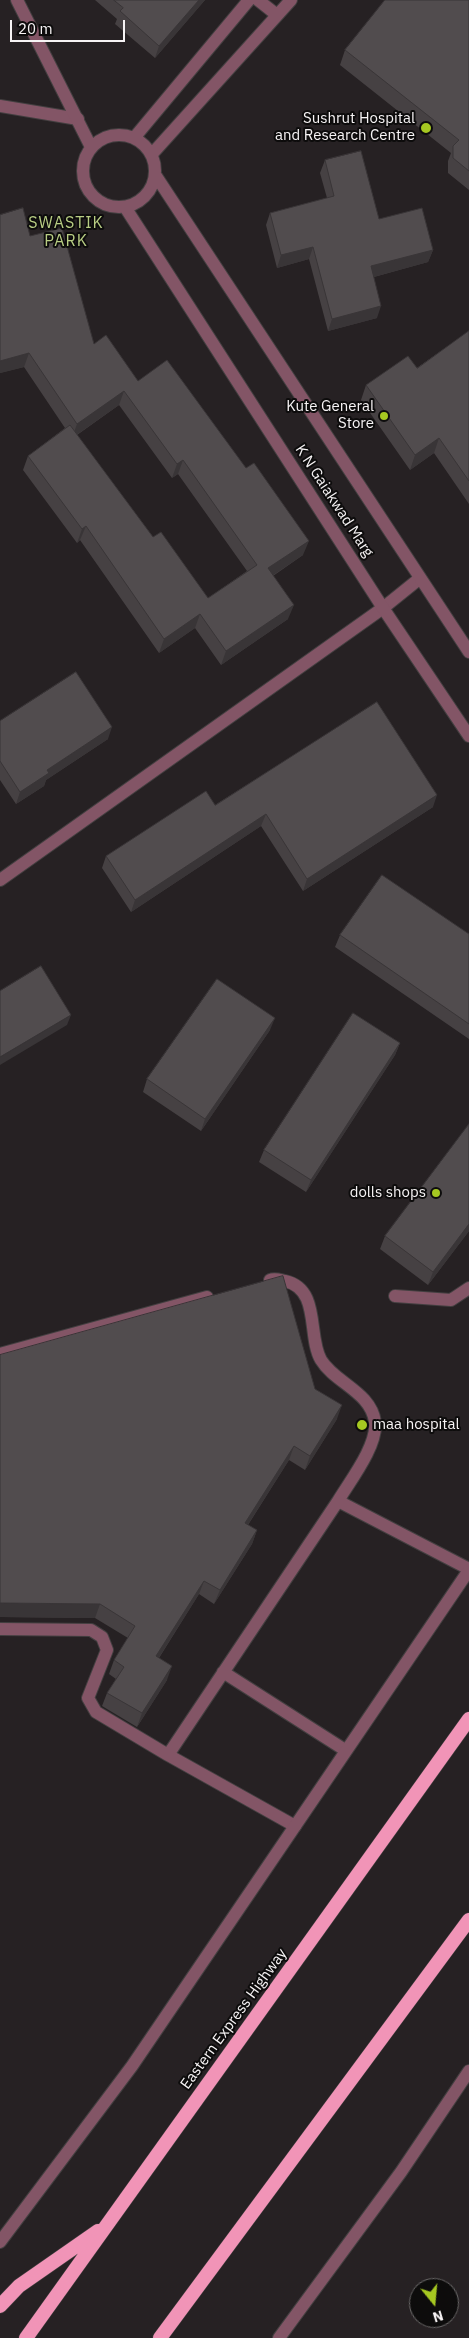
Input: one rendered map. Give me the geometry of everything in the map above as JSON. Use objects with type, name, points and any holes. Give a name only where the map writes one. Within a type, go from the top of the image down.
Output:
[{"type":"highway","name":"Eastern Express Highway","points":[[26,2338],[469,1719]]},
{"type":"highway","points":[[160,2338],[469,1920]]},
{"type":"highway","points":[[0,2306],[19,2286],[107,2225]]},
{"type":"street","points":[[17,0],[92,148]]},
{"type":"street","points":[[134,138],[249,0]]},
{"type":"street","points":[[258,0],[277,15]]},
{"type":"street","points":[[152,154],[290,0]]},
{"type":"street","points":[[0,106],[78,119]]},
{"type":"street","points":[[122,135],[134,138],[144,145],[152,154],[156,176],[146,196],[126,207],[113,207],[101,202],[91,194],[85,183],[83,171],[85,158],[92,148],[100,140],[122,135]]},
{"type":"street","name":"K N Gaiakwad Marg","points":[[156,176],[419,579],[469,652]]},
{"type":"street","name":"K N Gaiakwad Marg","points":[[126,207],[384,608],[469,736]]},
{"type":"street","points":[[0,880],[384,608],[419,579]]},
{"type":"street","points":[[168,1755],[338,1501],[374,1441],[375,1422],[368,1402],[327,1368],[320,1357],[309,1301],[293,1283],[274,1279],[255,1284]]},
{"type":"street","points":[[395,1296],[451,1300],[469,1288]]},
{"type":"street","points":[[0,1354],[218,1294]]},
{"type":"street","points":[[0,2242],[132,2066],[469,1569],[338,1501]]},
{"type":"street","points":[[0,1629],[91,1630],[102,1637],[106,1650],[88,1698],[96,1712],[168,1755],[295,1826]]},
{"type":"street","points":[[223,1672],[345,1750]]},
{"type":"street","points":[[279,2338],[401,2172],[469,2071]]},
{"type":"building","points":[[114,0],[199,0],[159,46],[120,11],[123,8]]},
{"type":"building","points":[[385,0],[469,0],[469,171],[453,158],[453,146],[459,140],[345,50]]},
{"type":"building","points":[[361,151],[379,219],[422,208],[433,250],[371,266],[381,306],[332,319],[313,247],[281,255],[270,213],[334,196],[325,160]]},
{"type":"building","points":[[23,208],[30,236],[62,228],[94,344],[106,335],[138,381],[167,360],[246,468],[254,463],[309,541],[268,568],[294,605],[226,651],[200,614],[164,639],[86,526],[82,529],[28,456],[70,425],[153,537],[161,532],[208,598],[257,565],[183,460],[177,464],[124,391],[77,424],[29,353],[0,361],[0,215]]},
{"type":"building","points":[[469,331],[469,481],[439,438],[415,455],[366,385],[408,356],[417,368]]},
{"type":"building","points":[[76,672],[112,727],[47,770],[49,773],[20,792],[0,761],[0,721]]},
{"type":"building","points":[[377,702],[437,795],[307,879],[266,814],[135,900],[106,856],[206,791],[215,805]]},
{"type":"building","points":[[382,875],[469,934],[469,1024],[340,935]]},
{"type":"building","points":[[41,966],[71,1015],[0,1057],[0,991]]},
{"type":"building","points":[[217,979],[275,1018],[205,1119],[147,1079]]},
{"type":"building","points":[[353,1013],[400,1043],[311,1180],[264,1150]]},
{"type":"building","points":[[469,1124],[469,1224],[433,1272],[385,1236]]},
{"type":"building","points":[[283,1276],[315,1389],[342,1405],[310,1456],[294,1446],[245,1523],[257,1530],[220,1590],[204,1581],[156,1656],[172,1666],[142,1713],[107,1693],[124,1667],[114,1660],[135,1626],[100,1604],[0,1603],[0,1355]]},
{"type":"place","name":"Sushrut Hospital and Research Centre","points":[[426,128]]},
{"type":"place","name":"Kute General Store","points":[[384,416]]},
{"type":"place","name":"dolls shops","points":[[436,1193]]},
{"type":"place","name":"maa hospital","points":[[362,1425]]},
{"type":"district","name":"SWASTIK PARK","points":[[66,232]]}]
